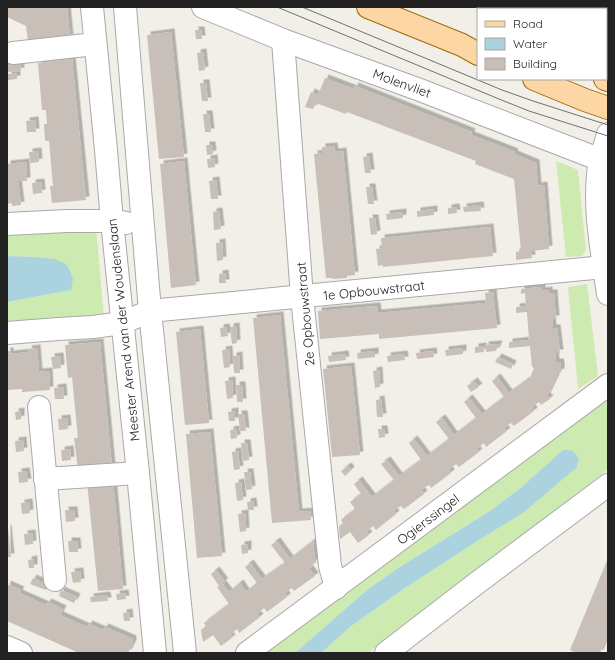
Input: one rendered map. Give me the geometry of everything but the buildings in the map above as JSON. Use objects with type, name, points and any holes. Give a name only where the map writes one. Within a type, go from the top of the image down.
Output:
[{"type":"main road","points":[[368,7],[473,49]]},
{"type":"main road","points":[[536,80],[608,108]]},
{"type":"street","name":"Meester Arend van der Woudenslaan","points":[[92,7],[138,473],[154,653]]},
{"type":"street","points":[[125,7],[150,311],[185,653]]},
{"type":"street","name":"Molenvliet","points":[[204,7],[283,40],[420,90],[601,160]]},
{"type":"street","name":"2e Opbouwstraat","points":[[283,40],[302,297],[330,566],[336,588]]},
{"type":"street","points":[[13,53],[95,44]]},
{"type":"street","points":[[608,134],[601,160],[598,187],[598,215],[608,294]]},
{"type":"street","points":[[7,224],[112,221],[127,223],[143,222]]},
{"type":"street","name":"1e Opbouwstraat","points":[[7,333],[93,328],[122,323],[150,311],[604,267]]},
{"type":"street","name":"Ogierssingel","points":[[248,653],[608,384]]},
{"type":"street","points":[[39,407],[55,580]]},
{"type":"street","points":[[46,479],[138,473]]},
{"type":"street","points":[[386,653],[608,485]]},
{"type":"street","points":[[7,647],[20,653]]},
{"type":"green space","points":[[556,161],[578,170],[586,250],[582,256],[566,257]]},
{"type":"green space","points":[[96,226],[104,318],[7,327],[7,302],[70,290],[35,257],[7,256],[7,229]]},
{"type":"green space","points":[[587,284],[598,376],[578,389],[568,287]]},
{"type":"green space","points":[[596,400],[606,401],[608,417],[608,467],[604,473],[368,653],[321,653],[350,627],[405,588],[523,513],[576,467],[523,486],[490,511],[395,570],[367,590],[295,653],[259,653]]},
{"type":"water","points":[[7,256],[55,259],[67,265],[73,279],[71,290],[7,302]]},
{"type":"water","points":[[563,450],[575,453],[579,460],[577,467],[523,513],[405,588],[350,627],[321,653],[295,653],[367,590],[395,570],[490,511],[523,486]]},
{"type":"tram line","points":[[277,7],[529,111],[608,136]]},
{"type":"tram line","points":[[302,7],[477,80]]},
{"type":"tram line","points":[[478,80],[533,101],[608,125]]}]
